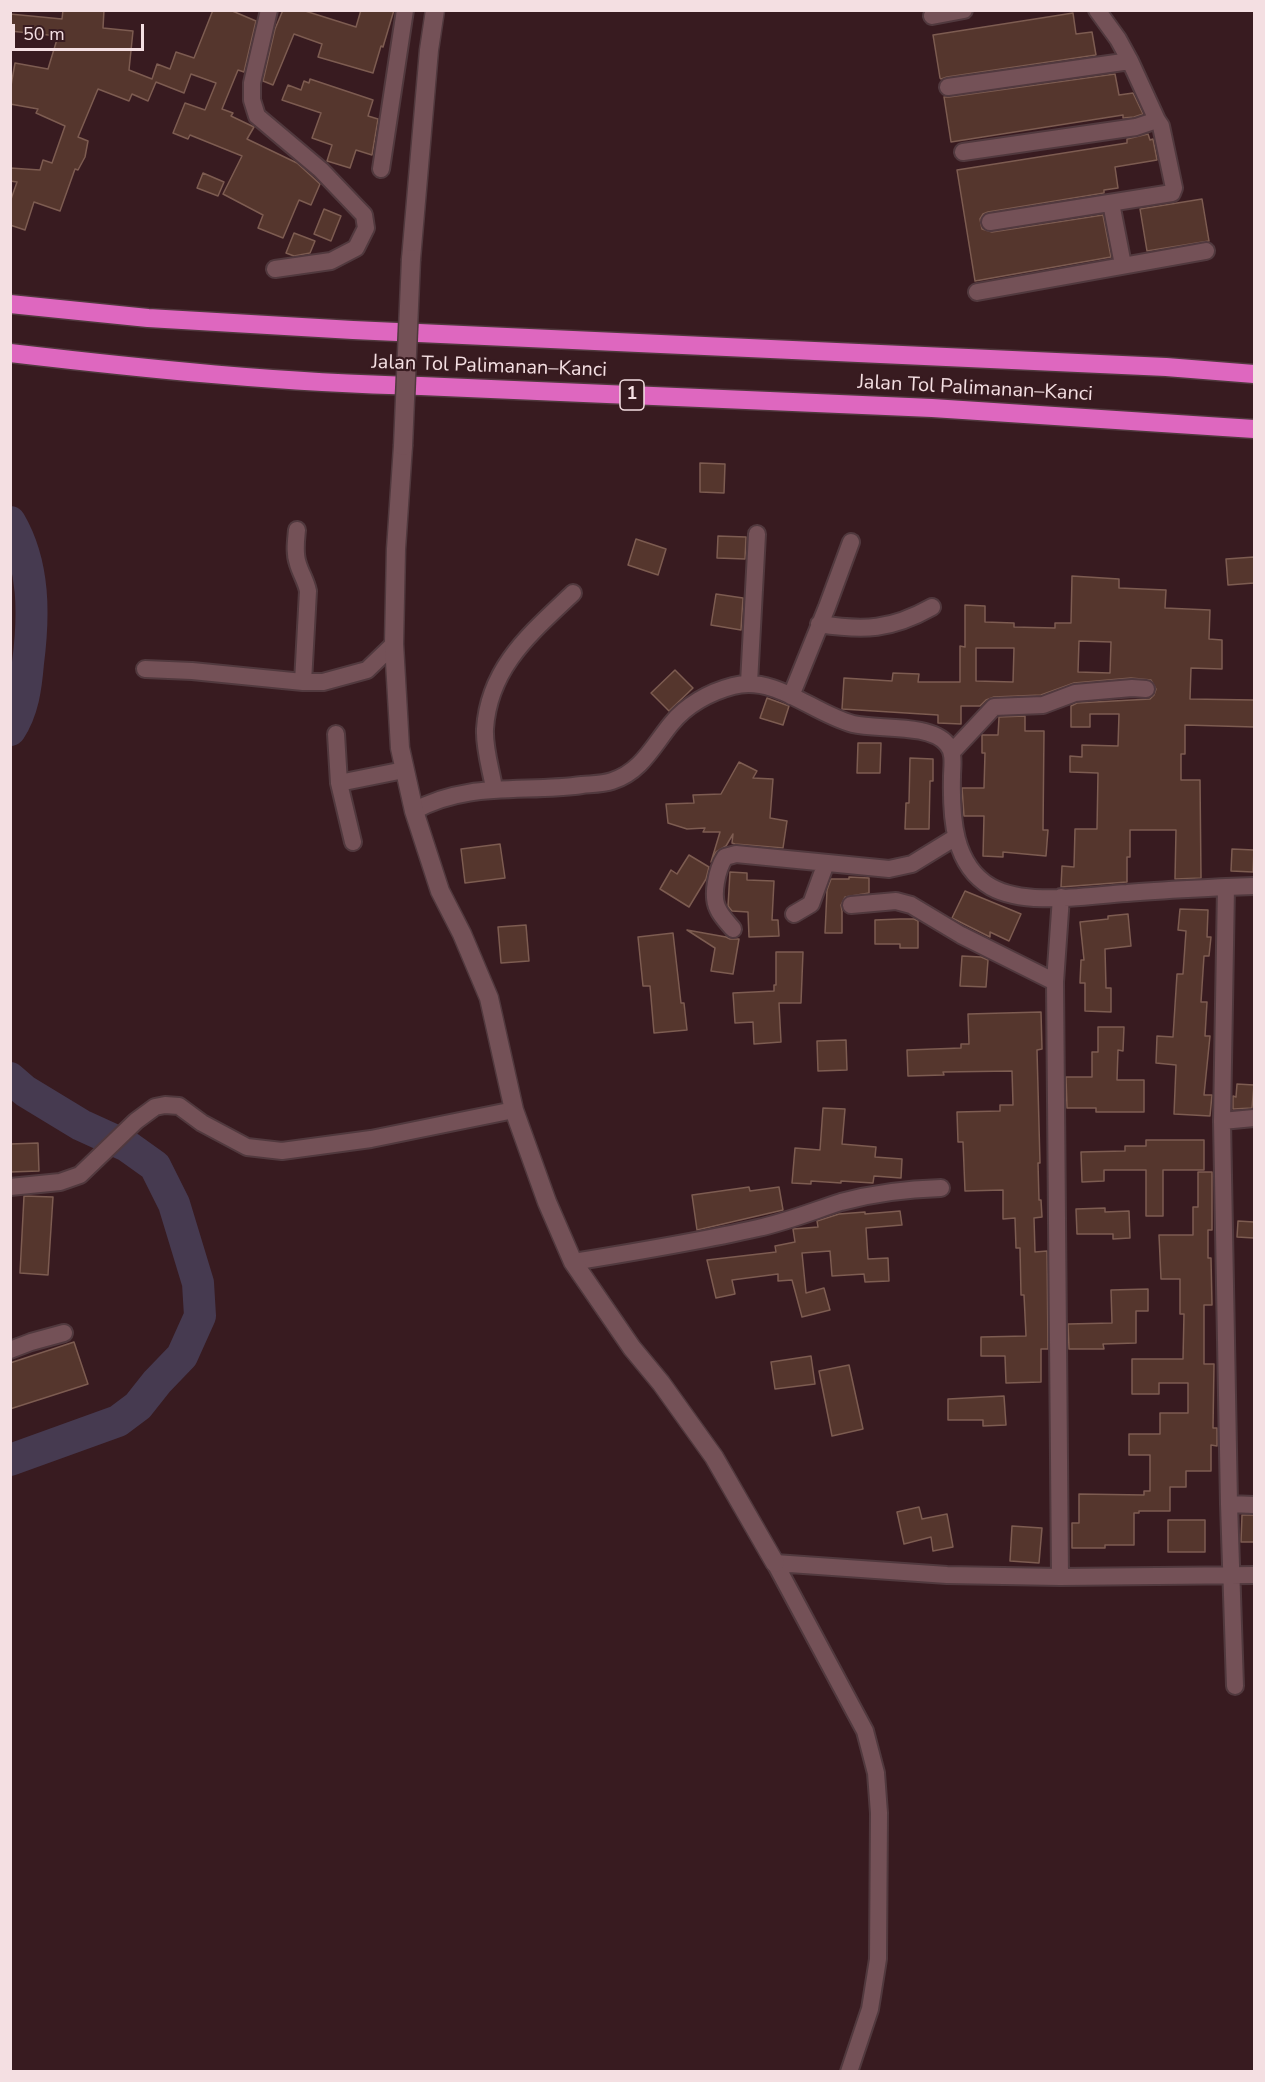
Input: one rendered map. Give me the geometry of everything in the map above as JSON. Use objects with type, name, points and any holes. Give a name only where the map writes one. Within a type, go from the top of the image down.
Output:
[{"type":"highway","name":"Jalan Tol Palimanan–Kanci","points":[[10,304],[182,320],[555,340],[1154,367],[1254,374]]},
{"type":"highway","name":"Jalan Tol Palimanan–Kanci","points":[[10,353],[152,370],[266,380],[920,407],[1254,429]]},
{"type":"street","points":[[269,10],[252,83],[252,100],[257,116],[321,170],[364,215],[366,228],[356,248],[332,261],[275,269]]},
{"type":"street","points":[[381,169],[405,10]]},
{"type":"street","points":[[435,10],[429,50],[411,259],[396,549],[394,644],[400,748],[404,770],[414,811],[441,891],[489,998],[514,1110],[547,1202],[573,1262],[632,1348],[661,1383],[714,1457],[775,1563],[865,1731],[876,1773],[879,1813],[878,1959],[870,2009],[849,2072]]},
{"type":"street","points":[[932,15],[964,10]]},
{"type":"street","points":[[990,222],[1172,193],[1174,188],[1161,126],[1118,39],[1097,10]]},
{"type":"street","points":[[948,87],[1130,61]]},
{"type":"street","points":[[963,152],[1136,127],[1157,120]]},
{"type":"street","points":[[1111,203],[1123,265]]},
{"type":"street","points":[[977,292],[1206,250]]},
{"type":"street","points":[[297,530],[296,556],[308,591],[303,682]]},
{"type":"street","points":[[749,683],[757,534]]},
{"type":"street","points":[[791,696],[850,542]]},
{"type":"street","points":[[494,788],[485,731],[489,702],[512,653],[573,593]]},
{"type":"street","points":[[819,624],[850,629],[874,628],[891,625],[919,615],[932,607]]},
{"type":"street","points":[[145,669],[192,671],[303,682],[328,681],[367,670],[394,644]]},
{"type":"street","points":[[414,811],[431,801],[494,788],[567,787],[611,782],[631,772],[646,758],[671,724],[698,701],[730,687],[749,683],[764,685],[853,724],[922,732],[940,737],[952,752],[951,810],[956,837],[965,862],[976,876],[993,888],[1023,897],[1061,897],[1254,886]]},
{"type":"street","points":[[952,752],[994,706],[1043,705],[1075,693],[1146,689]]},
{"type":"street","points":[[336,734],[339,783],[353,842]]},
{"type":"street","points":[[339,783],[404,770]]},
{"type":"street","points":[[733,929],[717,908],[715,887],[719,866],[725,857],[736,854],[889,869],[912,864],[956,837]]},
{"type":"street","points":[[794,914],[811,904],[826,863]]},
{"type":"street","points":[[1226,887],[1222,1120],[1229,1504],[1235,1686]]},
{"type":"street","points":[[1060,1576],[1055,982],[1061,897]]},
{"type":"street","points":[[851,904],[896,901],[911,905],[961,935],[1055,982]]},
{"type":"street","points":[[10,1187],[60,1182],[80,1175],[136,1120],[155,1107],[174,1104],[216,1132],[247,1147],[282,1151],[371,1139],[514,1110]]},
{"type":"street","points":[[1222,1120],[1254,1118]]},
{"type":"street","points":[[573,1262],[758,1228],[871,1195],[904,1189],[941,1188]]},
{"type":"street","points":[[10,1350],[64,1333]]},
{"type":"street","points":[[1229,1504],[1254,1505]]},
{"type":"street","points":[[775,1563],[947,1575],[1254,1575]]},
{"type":"building","points":[[63,10],[104,10],[103,28],[133,31],[129,70],[152,79],[157,64],[170,69],[176,52],[194,58],[213,10],[230,10],[256,21],[244,72],[238,70],[222,109],[233,113],[231,116],[254,127],[247,139],[297,163],[320,184],[311,205],[299,200],[283,238],[258,228],[263,215],[223,194],[242,156],[190,135],[188,139],[173,133],[185,103],[205,110],[216,83],[191,74],[184,93],[156,82],[148,101],[132,94],[129,101],[98,89],[78,137],[88,141],[85,157],[78,170],[75,169],[60,211],[34,202],[25,230],[10,225],[10,202],[17,182],[10,181],[10,168],[40,170],[43,160],[52,163],[65,126],[36,113],[38,109],[10,104],[15,63],[48,69],[58,36],[10,31],[10,14],[62,19]]},
{"type":"building","points":[[283,10],[302,10],[356,27],[361,10],[394,10],[373,73],[318,57],[322,44],[294,34],[273,85],[263,81],[275,29]]},
{"type":"building","points":[[1073,13],[1076,34],[1092,32],[1096,55],[940,78],[933,35]]},
{"type":"building","points":[[1115,74],[1119,95],[1133,93],[1143,114],[1123,118],[1123,115],[951,142],[944,97]]},
{"type":"building","points":[[310,79],[373,100],[368,116],[378,119],[372,155],[356,150],[350,168],[327,161],[332,145],[312,138],[321,113],[282,100],[288,85],[301,90],[304,81],[309,83]]},
{"type":"building","points":[[1148,134],[1150,140],[1153,139],[1157,160],[1115,167],[1118,188],[1104,190],[1104,193],[988,212],[980,219],[982,229],[992,232],[1103,215],[1111,257],[975,281],[957,170],[1127,143],[1127,139]]},
{"type":"building","points":[[203,173],[224,182],[218,196],[197,188]]},
{"type":"building","points":[[1202,199],[1209,241],[1147,251],[1140,209]]},
{"type":"building","points":[[324,209],[341,216],[331,241],[314,234]]},
{"type":"building","points":[[294,233],[315,241],[310,253],[294,256],[286,253]]},
{"type":"building","points":[[700,463],[725,464],[724,493],[700,492]]},
{"type":"building","points":[[718,536],[746,537],[745,559],[717,558]]},
{"type":"building","points":[[636,539],[666,549],[658,575],[628,565]]},
{"type":"building","points":[[1254,557],[1254,583],[1228,585],[1226,559]]},
{"type":"building","points":[[1072,576],[1119,579],[1119,588],[1166,590],[1165,608],[1210,610],[1209,639],[1222,640],[1222,669],[1191,668],[1190,699],[1254,700],[1254,727],[1185,725],[1185,754],[1181,754],[1181,780],[1200,780],[1201,878],[1175,879],[1176,830],[1130,830],[1127,882],[1061,887],[1062,866],[1074,867],[1075,829],[1097,829],[1098,773],[1070,772],[1070,756],[1082,757],[1082,745],[1118,746],[1119,714],[1090,714],[1090,727],[1071,727],[1071,706],[1077,703],[1150,699],[1156,689],[1151,680],[1131,678],[1074,683],[1041,695],[994,697],[986,700],[980,706],[961,706],[961,724],[938,723],[938,715],[842,709],[844,678],[892,681],[893,673],[919,674],[918,682],[960,682],[960,646],[965,647],[965,605],[985,606],[985,622],[1014,623],[1014,627],[1055,628],[1055,623],[1071,623]],"holes":[[[1079,641],[1111,642],[1110,673],[1078,672]],[[976,648],[1014,648],[1013,682],[976,681]]]},
{"type":"building","points":[[716,594],[743,598],[741,630],[711,625]]},
{"type":"building","points":[[675,670],[693,688],[669,711],[651,693]]},
{"type":"building","points":[[767,698],[789,706],[783,725],[760,718]]},
{"type":"building","points":[[1025,716],[1025,731],[1044,731],[1043,830],[1048,830],[1046,856],[1003,852],[1003,857],[983,856],[984,816],[964,816],[962,788],[984,788],[985,753],[982,753],[982,735],[998,735],[999,717]]},
{"type":"building","points":[[858,743],[881,743],[880,773],[857,773]]},
{"type":"building","points":[[910,758],[933,759],[929,829],[905,829],[906,803],[909,803]]},
{"type":"building","points":[[739,762],[757,771],[753,778],[773,779],[770,818],[787,821],[783,848],[735,844],[732,843],[733,834],[726,846],[716,852],[711,862],[720,832],[703,832],[705,828],[687,829],[668,823],[666,804],[694,803],[693,795],[721,794]]},
{"type":"building","points":[[500,844],[505,878],[465,883],[461,849]]},
{"type":"building","points":[[1232,849],[1254,850],[1253,872],[1231,871]]},
{"type":"building","points":[[689,855],[709,867],[706,879],[689,907],[660,889],[671,870],[677,874]]},
{"type":"building","points":[[730,872],[747,873],[747,880],[774,881],[772,920],[778,920],[779,936],[749,937],[748,912],[732,911],[728,906]]},
{"type":"building","points":[[849,877],[869,878],[869,893],[845,897],[841,905],[842,933],[825,933],[827,890],[831,879],[849,879]]},
{"type":"building","points":[[965,891],[1021,914],[1009,941],[990,932],[990,937],[952,918]]},
{"type":"building","points":[[1180,909],[1208,910],[1207,937],[1211,937],[1209,956],[1204,956],[1201,1002],[1207,1002],[1205,1036],[1210,1036],[1204,1095],[1212,1095],[1210,1116],[1174,1114],[1176,1065],[1156,1063],[1157,1036],[1173,1037],[1177,974],[1183,974],[1186,931],[1178,930]]},
{"type":"building","points":[[1128,914],[1131,946],[1105,949],[1106,988],[1111,988],[1111,1012],[1085,1011],[1085,983],[1080,983],[1081,960],[1084,960],[1080,922]]},
{"type":"building","points":[[914,919],[918,921],[918,948],[900,948],[900,944],[875,944],[875,920]]},
{"type":"building","points":[[526,925],[529,961],[501,963],[498,927]]},
{"type":"building","points":[[687,930],[739,939],[733,974],[711,971],[715,948]]},
{"type":"building","points":[[673,933],[681,1003],[684,1003],[687,1030],[654,1033],[650,986],[643,986],[638,937]]},
{"type":"building","points":[[776,952],[803,952],[801,1003],[779,1003],[781,1042],[754,1044],[753,1022],[735,1023],[733,993],[774,991]]},
{"type":"building","points":[[962,956],[981,957],[988,960],[986,987],[960,986]]},
{"type":"building","points":[[1041,1012],[1042,1049],[1037,1050],[1039,1200],[1041,1200],[1042,1217],[1034,1218],[1035,1252],[1047,1251],[1048,1349],[1041,1349],[1041,1382],[1006,1383],[1005,1356],[981,1356],[981,1337],[1026,1336],[1024,1295],[1021,1295],[1020,1248],[1016,1248],[1015,1218],[1003,1219],[1003,1190],[965,1191],[963,1142],[958,1142],[957,1112],[1000,1111],[1000,1105],[1013,1105],[1012,1071],[943,1072],[944,1075],[908,1076],[907,1050],[961,1048],[961,1044],[969,1044],[968,1014]]},
{"type":"building","points":[[1098,1027],[1124,1027],[1123,1051],[1118,1050],[1117,1080],[1144,1080],[1144,1112],[1096,1112],[1096,1108],[1067,1108],[1066,1077],[1092,1077],[1092,1052],[1098,1052]]},
{"type":"building","points":[[846,1040],[847,1070],[818,1071],[817,1041]]},
{"type":"building","points":[[1237,1084],[1254,1085],[1252,1108],[1233,1109],[1233,1096],[1236,1097]]},
{"type":"building","points":[[823,1108],[845,1109],[842,1144],[876,1147],[875,1157],[902,1159],[901,1178],[874,1176],[873,1183],[811,1181],[811,1184],[792,1183],[795,1148],[820,1150]]},
{"type":"building","points":[[1146,1140],[1204,1140],[1204,1170],[1163,1170],[1163,1216],[1146,1216],[1146,1170],[1104,1170],[1104,1181],[1082,1182],[1081,1152],[1125,1151],[1125,1146],[1146,1146]]},
{"type":"building","points":[[38,1143],[39,1171],[10,1172],[10,1144]]},
{"type":"building","points":[[1198,1172],[1212,1172],[1212,1230],[1208,1230],[1208,1258],[1211,1258],[1212,1305],[1204,1305],[1204,1364],[1214,1364],[1213,1428],[1217,1428],[1217,1446],[1211,1445],[1211,1471],[1186,1471],[1186,1487],[1170,1487],[1170,1511],[1134,1513],[1134,1545],[1072,1548],[1072,1523],[1079,1523],[1079,1494],[1144,1495],[1144,1491],[1150,1491],[1150,1455],[1129,1455],[1129,1434],[1160,1434],[1160,1413],[1188,1413],[1188,1383],[1159,1383],[1159,1394],[1132,1394],[1132,1359],[1183,1359],[1184,1314],[1180,1314],[1180,1279],[1161,1279],[1159,1235],[1193,1235],[1193,1207],[1198,1207]]},
{"type":"building","points":[[749,1187],[750,1191],[779,1187],[783,1210],[697,1230],[692,1195]]},
{"type":"building","points":[[24,1196],[53,1197],[48,1275],[20,1273]]},
{"type":"building","points":[[1105,1208],[1105,1212],[1129,1211],[1130,1238],[1113,1239],[1113,1234],[1077,1234],[1076,1209]]},
{"type":"building","points":[[900,1211],[902,1225],[866,1228],[868,1259],[888,1258],[889,1281],[865,1282],[864,1274],[832,1276],[830,1251],[802,1253],[806,1293],[824,1288],[830,1310],[802,1317],[792,1280],[778,1281],[778,1274],[732,1280],[735,1294],[716,1298],[707,1260],[776,1252],[775,1246],[795,1242],[793,1229],[818,1227],[817,1221],[839,1214]]},
{"type":"building","points":[[1238,1221],[1254,1222],[1254,1238],[1237,1237]]},
{"type":"building","points":[[1148,1289],[1148,1311],[1136,1311],[1136,1343],[1103,1344],[1104,1349],[1069,1349],[1068,1324],[1112,1323],[1111,1290]]},
{"type":"building","points":[[74,1342],[88,1384],[10,1409],[10,1363]]},
{"type":"building","points":[[811,1356],[815,1384],[775,1389],[771,1362]]},
{"type":"building","points":[[849,1365],[863,1429],[832,1436],[819,1371]]},
{"type":"building","points":[[1004,1396],[1006,1425],[983,1426],[983,1420],[948,1420],[948,1399]]},
{"type":"building","points":[[919,1507],[922,1519],[947,1514],[953,1547],[933,1551],[931,1537],[904,1544],[897,1512]]},
{"type":"building","points":[[1242,1515],[1254,1515],[1254,1542],[1241,1542]]},
{"type":"building","points":[[1168,1520],[1205,1520],[1205,1552],[1168,1552]]},
{"type":"building","points":[[1012,1526],[1042,1528],[1039,1563],[1010,1561]]},
{"type":"waterway","points":[[10,522],[24,556],[32,609],[25,689],[21,706],[10,730]]},
{"type":"waterway","points":[[10,1078],[25,1091],[81,1125],[127,1146],[155,1166],[174,1204],[198,1283],[200,1316],[182,1356],[138,1406],[118,1421],[10,1460]]}]
